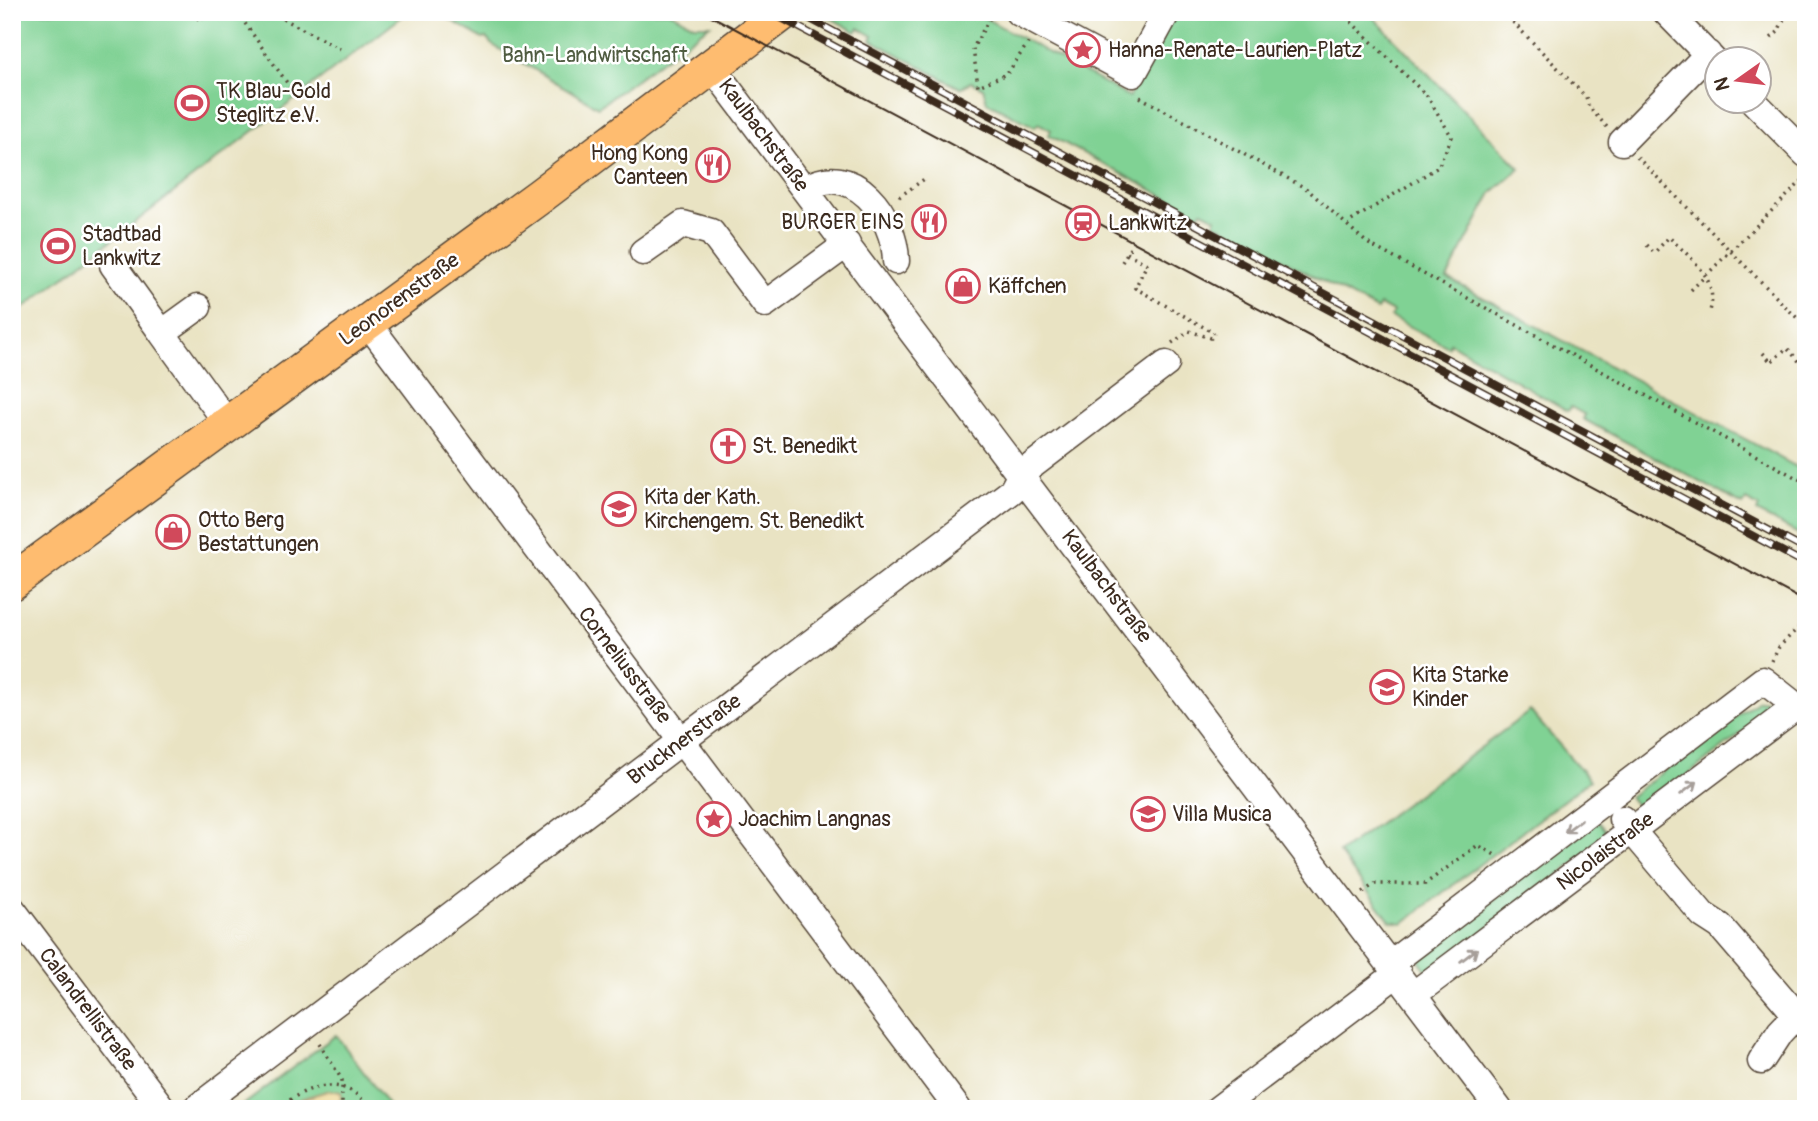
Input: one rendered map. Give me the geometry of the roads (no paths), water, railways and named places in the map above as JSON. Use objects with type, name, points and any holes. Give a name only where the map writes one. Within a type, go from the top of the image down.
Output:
[{"type":"main road","name":"Leonorenstraße","points":[[17,569],[228,424],[784,12]]},
{"type":"street","points":[[1029,18],[1133,74],[1167,12]]},
{"type":"street","points":[[1666,12],[1702,49]]},
{"type":"street","name":"Kaulbachstraße","points":[[711,66],[1499,1109]]},
{"type":"street","points":[[1622,142],[1702,68]]},
{"type":"street","points":[[1765,116],[1804,167]]},
{"type":"street","points":[[805,189],[815,183],[839,181],[856,186],[869,196],[889,224],[896,244],[896,261]]},
{"type":"street","points":[[643,252],[683,224],[711,232],[765,304],[847,244]]},
{"type":"street","points":[[113,265],[228,424]]},
{"type":"street","points":[[162,333],[198,307]]},
{"type":"street","name":"Corneliusstraße","points":[[367,322],[958,1109]]},
{"type":"street","name":"Brucknerstraße","points":[[195,1109],[1012,491],[1021,474],[1165,356]]},
{"type":"street","name":"Nicolaistraße","points":[[1218,1109],[1766,674],[1801,710],[1632,831],[1413,995]]},
{"type":"street","points":[[1607,800],[1703,915],[1711,936],[1796,1022],[1806,1047]]},
{"type":"street","name":"Calandrellistraße","points":[[12,909],[163,1109]]},
{"type":"street","points":[[1761,1061],[1796,1022]]},
{"type":"tram line","points":[[704,12],[1806,602]]},
{"type":"railway","points":[[770,12],[1806,564]]},
{"type":"railway","points":[[797,12],[1806,550]]},
{"type":"place","name":"Hanna-Renate-Laurien-Platz","points":[[1083,50]]},
{"type":"place","name":"TK Blau-Gold Steglitz e.V.","points":[[192,103]]},
{"type":"place","name":"Hong Kong Canteen","points":[[713,165]]},
{"type":"place","name":"BURGER EINS","points":[[929,222]]},
{"type":"place","name":"Lankwitz","points":[[1083,223]]},
{"type":"place","name":"Stadtbad Lankwitz","points":[[58,246]]},
{"type":"place","name":"Käffchen","points":[[963,286]]},
{"type":"place","name":"St. Benedikt","points":[[728,446]]},
{"type":"place","name":"Kita der Kath. Kirchengem. St. Benedikt","points":[[619,509]]},
{"type":"place","name":"Otto Berg Bestattungen","points":[[173,532]]},
{"type":"place","name":"Kita Starke Kinder","points":[[1387,687]]},
{"type":"place","name":"Villa Musica","points":[[1148,814]]},
{"type":"place","name":"Joachim Langnas","points":[[714,819]]},
{"type":"park label","name":"Bahn-Landwirtschaft","points":[[595,55]]}]
